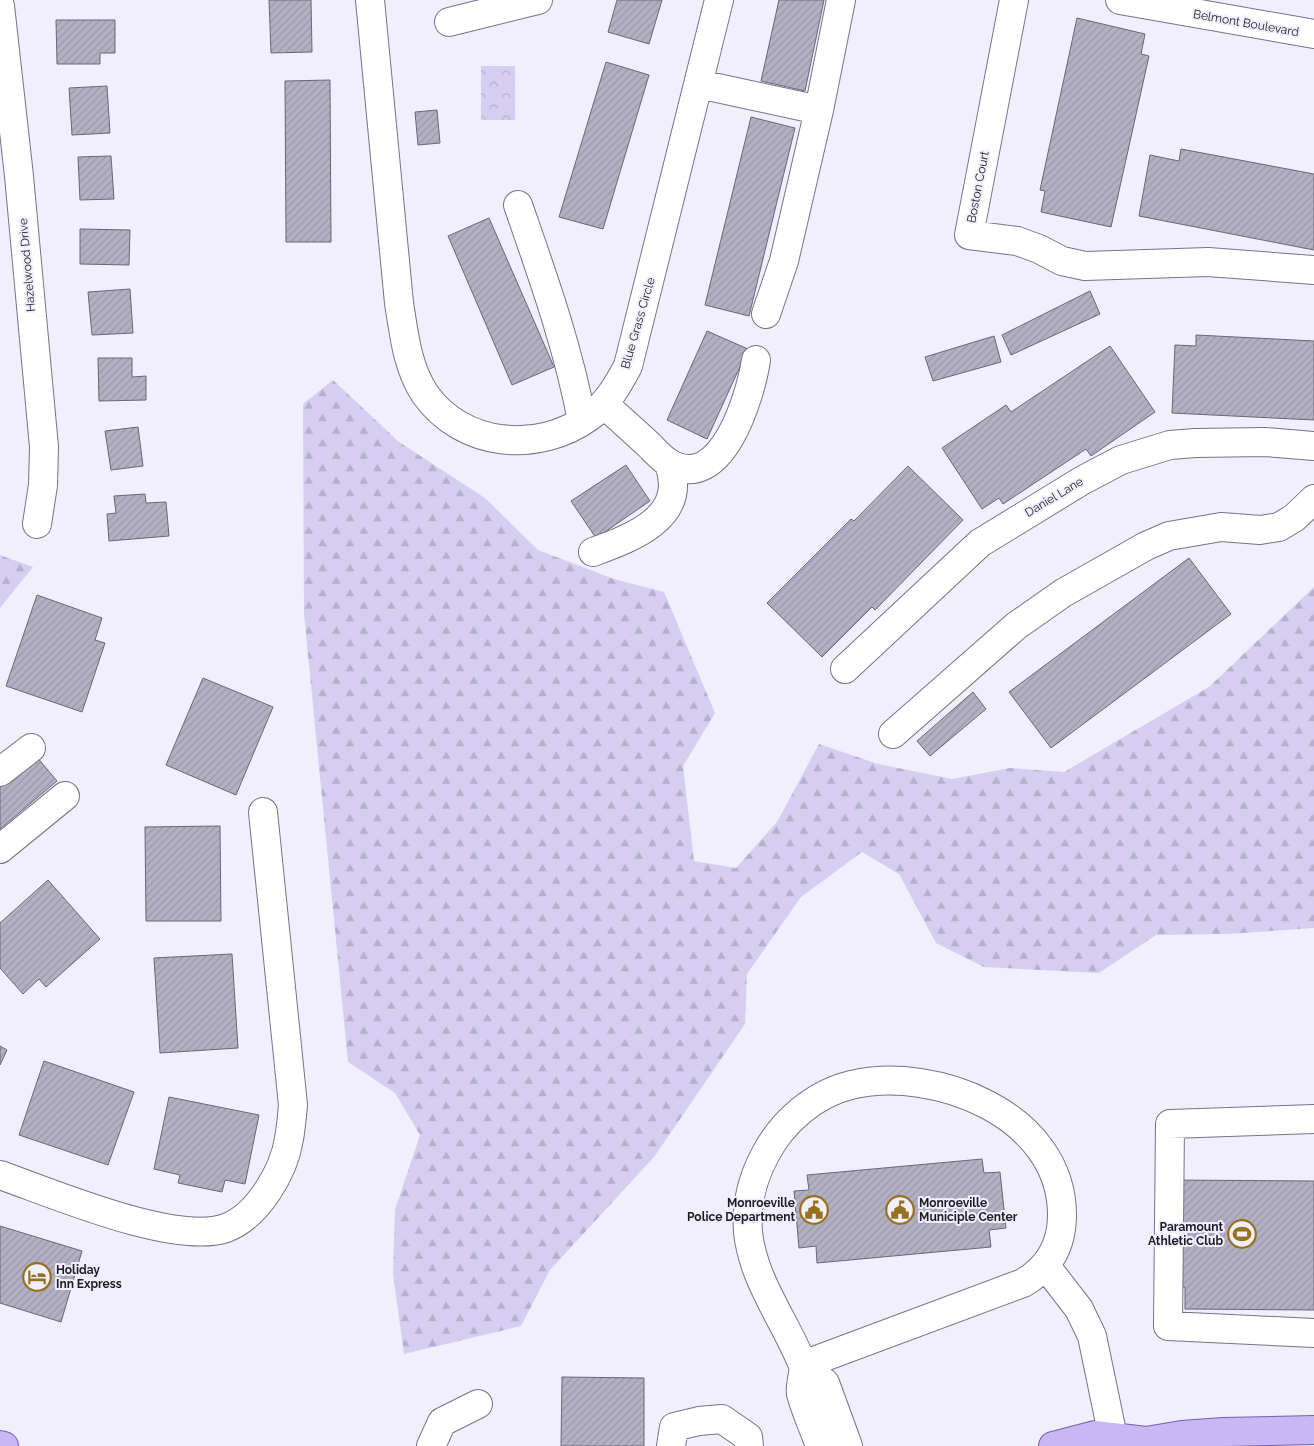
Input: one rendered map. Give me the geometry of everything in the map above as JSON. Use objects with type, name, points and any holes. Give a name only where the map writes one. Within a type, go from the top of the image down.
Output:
[{"type":"main road","points":[[1053,1446],[1095,1435],[1143,1444],[1182,1435],[1314,1430]]},
{"type":"main road","points":[[0,1445],[4,1446]]},
{"type":"street","name":"Blue Grass Circle","points":[[370,0],[399,303],[407,353],[415,376],[426,395],[443,413],[461,426],[482,436],[525,441],[549,436],[582,422],[604,404],[618,386],[628,366],[637,338],[719,0]]},
{"type":"street","points":[[449,22],[538,0]]},
{"type":"street","points":[[766,314],[784,261],[819,110],[841,0]]},
{"type":"street","name":"Boston Court","points":[[1014,0],[969,235],[1017,241],[1039,249],[1062,261],[1085,266],[1208,262],[1314,270]]},
{"type":"street","name":"Belmont Boulevard","points":[[1120,0],[1314,34]]},
{"type":"street","name":"Hazelwood Drive","points":[[0,6],[10,177],[44,447],[43,486],[37,524]]},
{"type":"street","points":[[698,84],[819,110]]},
{"type":"street","points":[[518,205],[560,324],[569,356],[582,422]]},
{"type":"street","points":[[669,464],[684,468],[696,468],[717,456],[728,443],[750,389],[756,360]]},
{"type":"street","points":[[594,552],[623,541],[646,528],[665,511],[673,494],[674,478],[669,464],[604,404]]},
{"type":"street","name":"Daniel Lane","points":[[845,669],[980,543],[1083,480],[1121,460],[1170,445],[1195,443],[1265,442],[1314,446]]},
{"type":"street","points":[[893,734],[1016,626],[1063,593],[1146,546],[1170,536],[1221,527],[1260,530],[1279,527],[1294,518],[1314,499]]},
{"type":"street","points":[[0,772],[31,748]]},
{"type":"street","points":[[0,849],[65,796]]},
{"type":"street","points":[[0,1175],[124,1218],[170,1230],[198,1231],[226,1228],[248,1216],[264,1198],[289,1140],[293,1105],[263,812]]},
{"type":"street","points":[[803,1365],[1023,1283],[1045,1265],[1058,1243],[1062,1228],[1062,1207],[1050,1163],[1036,1143],[1017,1125],[974,1098],[922,1082],[898,1080],[873,1081],[841,1088],[803,1108],[784,1125],[771,1143],[760,1164],[752,1186],[748,1209],[752,1255],[760,1279],[803,1365],[825,1383],[848,1446]]},
{"type":"street","points":[[1314,1119],[1170,1124],[1168,1326],[1314,1332]]},
{"type":"street","points":[[1045,1265],[1086,1321],[1092,1336],[1113,1437]]},
{"type":"street","points":[[803,1365],[801,1392],[820,1446]]},
{"type":"street","points":[[431,1446],[442,1422],[478,1404]]},
{"type":"street","points":[[671,1446],[674,1427],[699,1421],[722,1419],[748,1437],[749,1446]]},
{"type":"green space","points":[[481,66],[515,66],[515,120],[481,120]]},
{"type":"green space","points":[[333,380],[399,442],[485,498],[538,550],[614,579],[664,592],[715,713],[683,766],[694,861],[736,868],[777,822],[819,744],[878,764],[952,779],[1010,768],[1064,772],[1209,687],[1314,587],[1314,928],[1227,934],[1156,935],[1099,973],[984,967],[936,943],[899,874],[862,852],[801,897],[747,974],[745,1024],[654,1157],[550,1270],[521,1326],[404,1354],[393,1274],[395,1210],[420,1135],[395,1093],[348,1062],[304,614],[303,404]]},
{"type":"green space","points":[[0,555],[33,567],[0,608]]},
{"type":"building","points":[[269,0],[311,0],[312,52],[271,53]]},
{"type":"building","points":[[617,0],[662,0],[649,44],[608,32]]},
{"type":"building","points":[[779,0],[824,0],[805,91],[761,81]]},
{"type":"building","points":[[1077,18],[1145,34],[1141,54],[1149,56],[1111,227],[1041,212],[1045,191],[1040,190]]},
{"type":"building","points":[[56,20],[115,20],[115,53],[100,53],[100,64],[57,64]]},
{"type":"building","points":[[606,62],[649,75],[603,229],[559,217]]},
{"type":"building","points":[[330,80],[331,242],[286,242],[285,81]]},
{"type":"building","points":[[107,86],[110,133],[72,135],[69,88]]},
{"type":"building","points":[[437,110],[440,143],[418,145],[415,112]]},
{"type":"building","points":[[751,117],[795,128],[749,316],[705,305]]},
{"type":"building","points":[[1181,149],[1314,174],[1314,250],[1139,216],[1150,155],[1179,161]]},
{"type":"building","points":[[111,156],[114,199],[80,200],[78,157]]},
{"type":"building","points":[[489,218],[554,367],[512,385],[448,236]]},
{"type":"building","points":[[80,229],[130,230],[129,265],[80,264]]},
{"type":"building","points":[[130,289],[133,333],[92,335],[88,292]]},
{"type":"building","points":[[1090,291],[1100,314],[1011,355],[1002,335]]},
{"type":"building","points":[[707,331],[748,349],[707,439],[667,420]]},
{"type":"building","points":[[1196,335],[1314,341],[1314,420],[1172,413],[1175,345],[1196,346]]},
{"type":"building","points":[[994,336],[1001,362],[933,381],[925,357]]},
{"type":"building","points":[[1110,346],[1155,412],[1091,456],[1086,449],[1003,504],[999,498],[982,509],[942,448],[1006,405],[1011,412]]},
{"type":"building","points":[[98,358],[132,358],[132,377],[146,376],[146,400],[99,401]]},
{"type":"building","points":[[138,427],[143,466],[111,470],[105,431]]},
{"type":"building","points":[[626,465],[650,501],[596,538],[571,501]]},
{"type":"building","points":[[908,466],[963,520],[875,610],[872,607],[822,657],[767,603],[851,519],[854,521]]},
{"type":"building","points":[[145,494],[146,503],[166,502],[169,536],[109,541],[107,514],[116,513],[114,496]]},
{"type":"building","points":[[1189,558],[1231,614],[1051,748],[1009,692]]},
{"type":"building","points":[[37,595],[102,618],[95,640],[105,643],[82,712],[6,686]]},
{"type":"building","points":[[203,678],[273,707],[236,795],[166,765]]},
{"type":"building","points":[[973,692],[986,709],[930,756],[917,741]]},
{"type":"building","points":[[36,756],[57,781],[0,829],[0,786]]},
{"type":"building","points":[[220,826],[221,921],[146,921],[145,827]]},
{"type":"building","points":[[48,880],[100,939],[46,987],[39,979],[23,994],[0,968],[0,923]]},
{"type":"building","points":[[232,954],[238,1048],[160,1053],[154,958]]},
{"type":"building","points":[[0,1046],[7,1050],[0,1065]]},
{"type":"building","points":[[44,1061],[134,1092],[108,1165],[19,1135]]},
{"type":"building","points":[[169,1097],[259,1115],[245,1184],[225,1180],[222,1192],[178,1183],[180,1175],[154,1169]]},
{"type":"building","name":"Monroeville Municiple Center","points":[[982,1159],[984,1173],[1000,1172],[1006,1228],[989,1230],[991,1247],[817,1263],[816,1246],[799,1248],[794,1191],[809,1190],[807,1175]]},
{"type":"building","name":"Paramount Athletic Club","points":[[1171,1180],[1314,1181],[1314,1310],[1185,1309],[1185,1287],[1171,1287]]},
{"type":"building","name":"Holiday Inn Express","points":[[0,1226],[82,1251],[61,1322],[0,1303]]},
{"type":"building","points":[[562,1377],[644,1378],[644,1446],[561,1446]]},
{"type":"place","name":"Monroeville Police Department","points":[[814,1210]]},
{"type":"place","name":"Monroeville Municiple Center","points":[[900,1210]]},
{"type":"place","name":"Paramount Athletic Club","points":[[1242,1234]]},
{"type":"place","name":"Holiday Inn Express","points":[[37,1277]]}]
